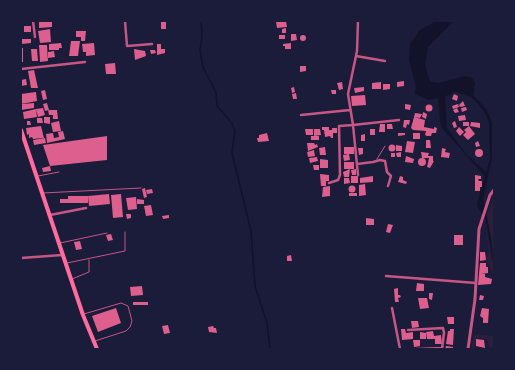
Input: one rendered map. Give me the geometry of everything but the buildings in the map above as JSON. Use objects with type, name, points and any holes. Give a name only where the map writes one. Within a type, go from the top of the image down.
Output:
[{"type":"main road","points":[[21,130],[83,314],[97,349]]},
{"type":"main road","points":[[93,342],[94,349]]},
{"type":"street","points":[[34,21],[35,36]]},
{"type":"street","points":[[125,21],[127,46],[152,44]]},
{"type":"street","points":[[358,21],[356,56],[348,94],[358,175]]},
{"type":"street","points":[[356,56],[385,61]]},
{"type":"street","points":[[21,68],[85,62]]},
{"type":"street","points":[[301,116],[350,110]]},
{"type":"street","points":[[329,183],[338,180],[340,175],[338,127],[399,120]]},
{"type":"street","points":[[357,164],[377,160],[385,161],[387,172],[391,177],[388,186]]},
{"type":"street","points":[[468,349],[474,311],[478,239],[481,219],[490,195],[494,190]]},
{"type":"street","points":[[50,215],[86,208]]},
{"type":"street","points":[[21,258],[63,255]]},
{"type":"street","points":[[386,276],[476,283]]},
{"type":"street","points":[[392,308],[400,349]]},
{"type":"street","points":[[408,330],[443,328],[444,333],[442,348],[417,349]]},
{"type":"lane","points":[[377,160],[385,146]]},
{"type":"lane","points":[[37,177],[59,172]]},
{"type":"lane","points":[[42,193],[141,188]]},
{"type":"lane","points":[[66,264],[125,251],[125,232]]},
{"type":"lane","points":[[59,243],[107,233]]},
{"type":"lane","points":[[71,279],[89,272],[89,259]]},
{"type":"lane","points":[[83,314],[121,303],[128,306],[132,321],[130,327],[126,330],[93,342]]},
{"type":"shaded area","points":[[436,21],[454,21],[428,47],[425,64],[429,79],[431,82],[439,83],[465,76],[472,78],[475,83],[473,95],[487,110],[492,123],[492,158],[483,199],[491,237],[494,268],[486,220],[478,208],[477,203],[485,176],[442,128],[438,98],[429,100],[415,94],[416,87],[409,60],[410,44],[420,30]],"holes":[[[453,91],[471,97],[485,113],[489,122],[490,159],[486,172],[466,154],[447,128],[445,96],[452,94]]]},
{"type":"shaded area","points":[[494,197],[494,275],[486,260],[489,252],[484,216],[493,266],[487,215]]},
{"type":"shaded area","points":[[474,334],[494,336],[494,349],[489,347],[487,339],[477,338],[474,349],[471,349]]},
{"type":"waterway","points":[[201,21],[202,36],[200,50],[203,67],[216,92],[217,106],[231,122],[235,130],[232,153],[251,231],[255,286],[267,323],[270,349]]}]
